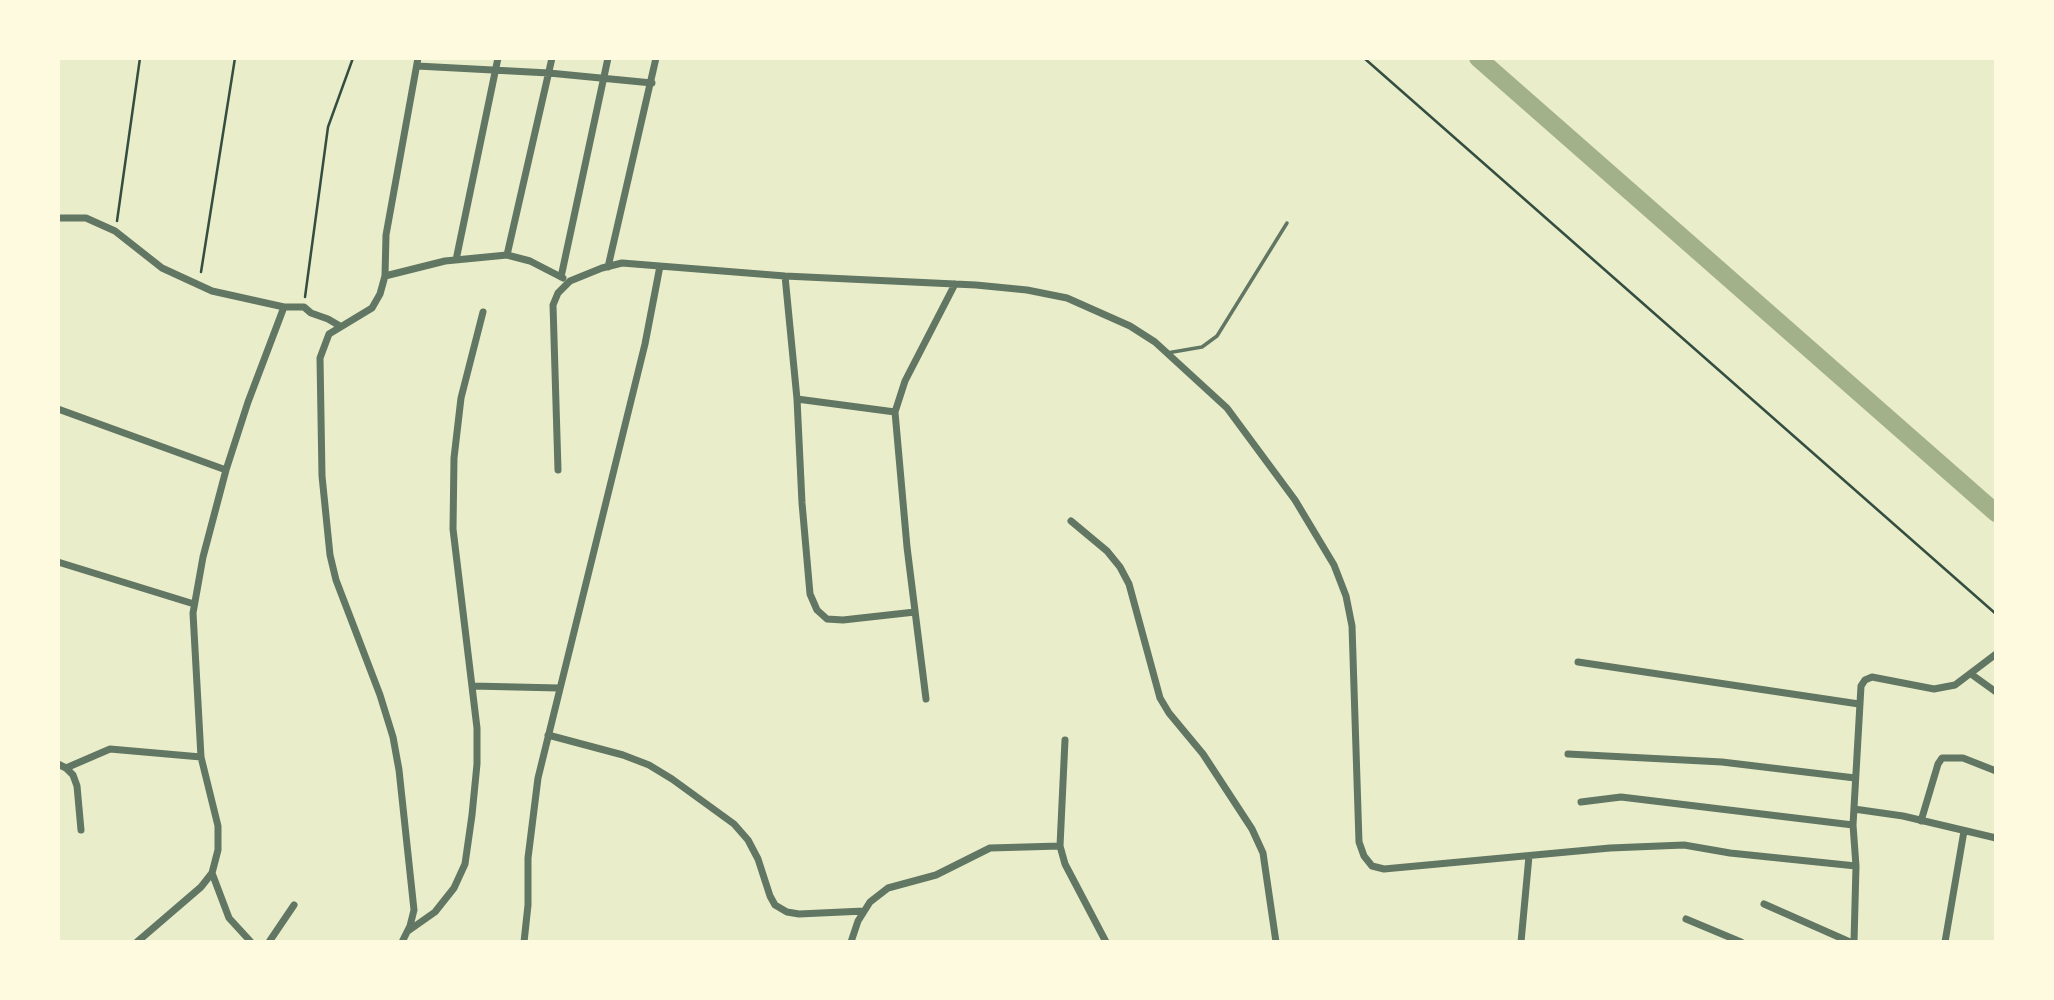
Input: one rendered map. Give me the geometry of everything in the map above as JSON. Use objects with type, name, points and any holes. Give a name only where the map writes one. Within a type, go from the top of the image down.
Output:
[{"type":"street","points":[[447,67],[449,58]]},
{"type":"street","points":[[456,260],[498,58]]},
{"type":"street","points":[[507,255],[552,58]]},
{"type":"street","points":[[561,277],[608,58]]},
{"type":"street","points":[[608,267],[656,58]]},
{"type":"street","points":[[402,942],[408,932],[414,910],[393,737],[380,695],[336,580],[330,555],[322,476],[320,358],[329,334],[372,308],[380,295],[385,276],[386,235],[418,62],[447,67],[652,83]]},
{"type":"street","points":[[58,218],[86,218],[116,231],[162,268],[212,291],[284,307],[304,307],[340,326]]},
{"type":"street","points":[[385,276],[456,260],[507,255],[530,261],[570,281]]},
{"type":"street","points":[[558,470],[553,305],[558,293],[570,281],[608,267],[622,263],[785,276],[956,284],[1027,290],[1067,298],[1130,326],[1155,342],[1227,408],[1295,500],[1334,565],[1346,596],[1352,626],[1359,842],[1364,856],[1372,866],[1384,869],[1610,848],[1685,845],[1730,853],[1856,866]]},
{"type":"street","points":[[524,942],[530,844],[538,778],[645,344],[660,265]]},
{"type":"street","points":[[785,276],[797,399],[810,594],[817,610],[827,619],[844,620],[915,612]]},
{"type":"street","points":[[926,699],[898,466],[895,412],[905,381],[956,284]]},
{"type":"street","points":[[137,942],[201,887],[212,873],[218,850],[218,826],[201,757],[192,612],[203,556],[226,470],[284,307]]},
{"type":"street","points":[[408,932],[436,912],[454,888],[465,864],[477,764],[477,728],[453,529],[454,458],[461,398],[483,312]]},
{"type":"street","points":[[797,399],[895,412]]},
{"type":"street","points":[[58,410],[226,470]]},
{"type":"street","points":[[1072,521],[1107,551],[1120,567],[1129,584],[1160,698],[1203,754],[1252,829],[1263,853],[1276,942]]},
{"type":"street","points":[[58,572],[59,563],[194,604]]},
{"type":"street","points":[[1764,904],[1852,942],[1856,866],[1853,825],[1861,686],[1865,680],[1872,677],[1934,689],[1955,685],[1996,654]]},
{"type":"street","points":[[1578,662],[1859,704]]},
{"type":"street","points":[[1971,674],[1996,692]]},
{"type":"street","points":[[472,686],[559,688]]},
{"type":"street","points":[[548,735],[649,765],[734,824],[748,840],[758,859],[770,897],[775,905],[787,912],[799,914],[864,911]]},
{"type":"street","points":[[1065,740],[1060,846],[1065,864],[1106,942]]},
{"type":"street","points":[[66,768],[110,749],[201,757]]},
{"type":"street","points":[[1568,754],[1722,762],[1855,778]]},
{"type":"street","points":[[1921,821],[1942,758],[1963,758],[1996,771]]},
{"type":"street","points":[[58,764],[73,775],[77,786],[81,830]]},
{"type":"street","points":[[1581,802],[1620,797],[1853,825]]},
{"type":"street","points":[[1854,809],[1996,838]]},
{"type":"street","points":[[1945,942],[1964,831]]},
{"type":"street","points":[[852,942],[858,921],[870,902],[888,888],[936,875],[990,848],[1060,846]]},
{"type":"street","points":[[1521,942],[1529,856]]},
{"type":"street","points":[[212,873],[229,918],[251,942]]},
{"type":"street","points":[[269,942],[294,905]]},
{"type":"street","points":[[1686,919],[1741,942]]},
{"type":"lane","points":[[1167,353],[1202,347],[1217,336],[1287,223]]},
{"type":"path","points":[[116,231],[140,58]]},
{"type":"path","points":[[199,286],[235,58]]},
{"type":"path","points":[[304,307],[328,127],[353,58]]},
{"type":"path","points":[[1364,58],[1996,614]]},
{"type":"waterway","points":[[1478,58],[1996,513]]}]
